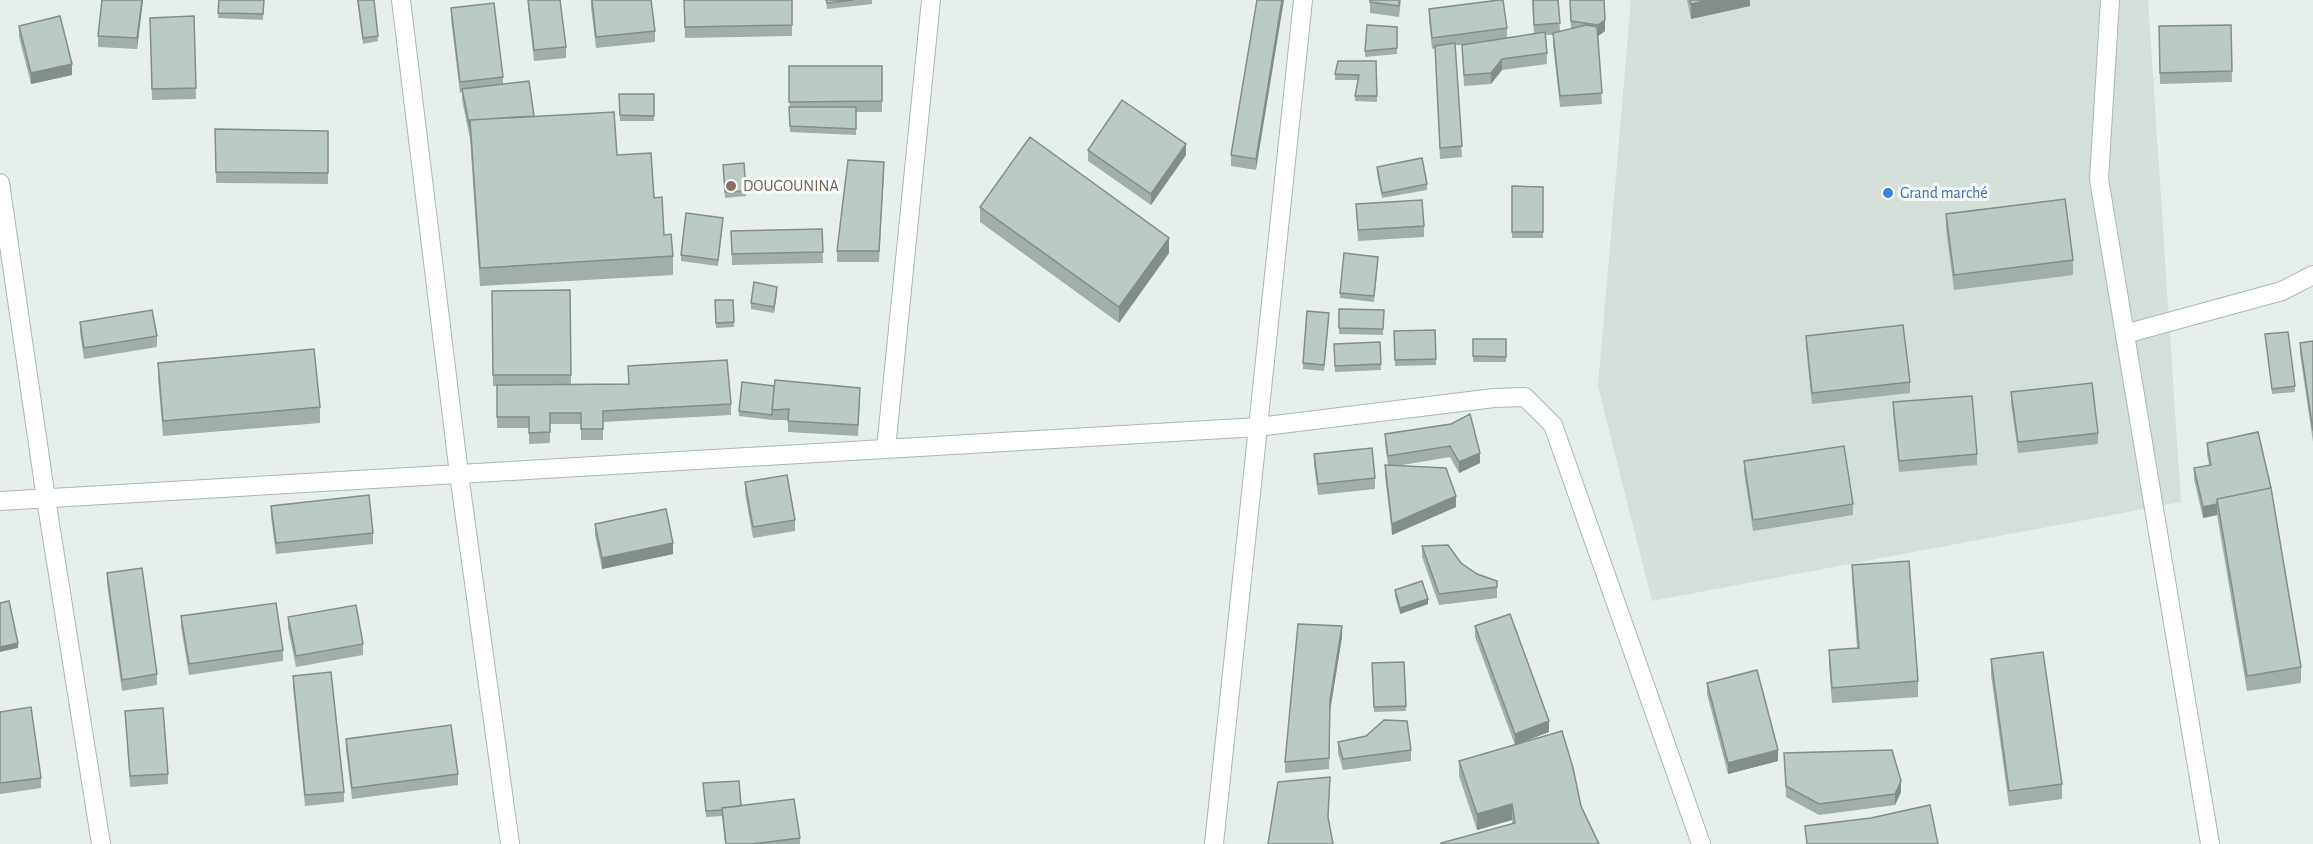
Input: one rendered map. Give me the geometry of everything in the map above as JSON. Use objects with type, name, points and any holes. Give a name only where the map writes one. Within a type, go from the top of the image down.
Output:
[{"type":"street","points":[[401,0],[459,474],[510,844]]},
{"type":"street","points":[[886,449],[931,0]]},
{"type":"street","points":[[1214,844],[1303,0]]},
{"type":"street","points":[[2110,0],[2099,179],[2210,844]]},
{"type":"street","points":[[0,183],[46,499],[101,844]]},
{"type":"street","points":[[2125,334],[2282,291],[2313,276]]},
{"type":"street","points":[[0,501],[1258,427],[1494,398],[1525,397],[1553,425],[1701,844]]},
{"type":"shaded area","name":"Grand marché","points":[[1631,0],[2148,0],[2181,502],[1652,601],[1598,386]]},
{"type":"building","points":[[102,0],[142,0],[137,38],[98,36]]},
{"type":"building","points":[[219,0],[264,0],[263,14],[218,13]]},
{"type":"building","points":[[358,0],[374,0],[378,36],[363,38]]},
{"type":"building","points":[[528,0],[560,0],[566,47],[534,50]]},
{"type":"building","points":[[592,0],[651,0],[655,31],[596,37]]},
{"type":"building","points":[[684,0],[792,0],[792,25],[685,27]]},
{"type":"building","points":[[826,0],[854,0],[827,3]]},
{"type":"building","points":[[1257,0],[1282,0],[1256,159],[1231,155]]},
{"type":"building","points":[[1370,0],[1399,0],[1399,6],[1370,2]]},
{"type":"building","points":[[1503,0],[1507,28],[1432,38],[1429,9]]},
{"type":"building","points":[[1533,0],[1558,0],[1560,23],[1534,25]]},
{"type":"building","points":[[1570,0],[1604,0],[1605,20],[1598,25],[1571,21]]},
{"type":"building","points":[[1690,0],[1708,0],[1691,4]]},
{"type":"building","points":[[494,3],[503,77],[460,82],[451,8]]},
{"type":"building","points":[[60,16],[72,64],[31,73],[19,26]]},
{"type":"building","points":[[194,16],[196,88],[152,89],[150,18]]},
{"type":"building","points":[[1367,25],[1397,27],[1397,48],[1365,51]]},
{"type":"building","points":[[1586,25],[1597,27],[1602,93],[1560,96],[1553,33]]},
{"type":"building","points":[[2231,25],[2232,71],[2160,73],[2159,26]]},
{"type":"building","points":[[1545,32],[1547,53],[1502,59],[1491,73],[1464,75],[1462,45]]},
{"type":"building","points":[[1455,43],[1462,146],[1440,148],[1435,46]]},
{"type":"building","points":[[1338,61],[1376,61],[1377,96],[1355,96],[1359,75],[1335,74]]},
{"type":"building","points":[[789,66],[882,66],[882,101],[789,102]]},
{"type":"building","points":[[529,81],[534,116],[470,120],[470,128],[462,89]]},
{"type":"building","points":[[619,94],[654,94],[654,116],[620,115]]},
{"type":"building","points":[[1122,100],[1186,144],[1151,194],[1088,150]]},
{"type":"building","points":[[789,107],[856,107],[856,129],[790,126]]},
{"type":"building","points":[[614,112],[617,155],[651,153],[654,198],[662,197],[664,235],[671,234],[673,256],[480,268],[470,120]]},
{"type":"building","points":[[215,129],[328,131],[328,173],[216,172]]},
{"type":"building","points":[[1030,137],[1169,238],[1119,307],[980,207]]},
{"type":"building","points":[[1422,158],[1427,184],[1382,193],[1377,167]]},
{"type":"building","points":[[848,160],[884,162],[879,251],[837,251]]},
{"type":"building","points":[[744,163],[746,191],[725,192],[723,165]]},
{"type":"building","points":[[1512,186],[1543,187],[1543,232],[1512,232]]},
{"type":"building","points":[[2065,199],[2073,260],[1954,275],[1946,214]]},
{"type":"building","points":[[1422,200],[1424,226],[1358,230],[1356,204]]},
{"type":"building","points":[[686,213],[723,218],[718,260],[681,255]]},
{"type":"building","points":[[822,229],[823,252],[732,254],[731,231]]},
{"type":"building","points":[[1344,253],[1378,257],[1374,296],[1340,293]]},
{"type":"building","points":[[754,282],[777,287],[774,307],[751,303]]},
{"type":"building","points":[[570,290],[571,375],[493,375],[492,291]]},
{"type":"building","points":[[715,300],[733,300],[734,322],[716,323]]},
{"type":"building","points":[[1339,309],[1384,310],[1383,329],[1339,328]]},
{"type":"building","points":[[152,310],[157,336],[84,348],[80,322]]},
{"type":"building","points":[[1307,311],[1329,313],[1324,365],[1303,363]]},
{"type":"building","points":[[1903,325],[1910,382],[1812,393],[1806,336]]},
{"type":"building","points":[[1435,330],[1436,359],[1395,360],[1394,331]]},
{"type":"building","points":[[2288,332],[2295,386],[2272,389],[2265,334]]},
{"type":"building","points":[[1473,339],[1506,339],[1506,357],[1473,356]]},
{"type":"building","points":[[2313,341],[2313,431],[2300,343]]},
{"type":"building","points":[[1380,342],[1381,364],[1335,366],[1334,344]]},
{"type":"building","points":[[314,349],[320,407],[163,421],[158,363]]},
{"type":"building","points":[[727,360],[731,404],[603,411],[603,429],[581,429],[581,413],[550,413],[550,432],[529,433],[529,417],[497,417],[497,385],[629,384],[628,366]]},
{"type":"building","points":[[775,380],[860,388],[858,425],[788,421],[789,409],[772,410]]},
{"type":"building","points":[[742,382],[774,386],[772,415],[739,411]]},
{"type":"building","points":[[2092,383],[2098,433],[2018,442],[2011,392]]},
{"type":"building","points":[[1972,396],[1977,454],[1899,461],[1893,402]]},
{"type":"building","points":[[1470,414],[1480,453],[1459,462],[1450,446],[1388,456],[1385,434],[1451,424]]},
{"type":"building","points":[[2258,432],[2271,488],[2217,499],[2217,504],[2203,507],[2194,468],[2211,465],[2207,443]]},
{"type":"building","points":[[1844,446],[1853,504],[1753,520],[1744,461]]},
{"type":"building","points":[[1372,448],[1375,478],[1318,484],[1314,454]]},
{"type":"building","points":[[1385,465],[1446,468],[1456,496],[1392,524]]},
{"type":"building","points":[[787,475],[795,520],[753,527],[745,482]]},
{"type":"building","points":[[2271,488],[2301,667],[2247,676],[2217,499]]},
{"type":"building","points":[[369,495],[373,533],[276,543],[271,506]]},
{"type":"building","points":[[666,509],[673,543],[602,558],[595,524]]},
{"type":"building","points":[[1448,545],[1461,563],[1477,574],[1497,581],[1497,587],[1439,594],[1422,546]]},
{"type":"building","points":[[1909,561],[1918,681],[1832,688],[1829,650],[1859,648],[1852,565]]},
{"type":"building","points":[[142,568],[157,674],[122,680],[107,573]]},
{"type":"building","points":[[1422,581],[1428,599],[1400,608],[1395,590]]},
{"type":"building","points":[[9,601],[18,643],[0,647],[0,603]]},
{"type":"building","points":[[276,603],[283,650],[189,664],[181,616]]},
{"type":"building","points":[[356,605],[363,644],[296,656],[288,617]]},
{"type":"building","points":[[1510,614],[1549,721],[1515,734],[1475,626]]},
{"type":"building","points":[[1298,624],[1342,626],[1330,700],[1329,758],[1285,762]]},
{"type":"building","points":[[2043,652],[2062,784],[2009,791],[1991,659]]},
{"type":"building","points":[[1404,662],[1406,706],[1374,707],[1372,663]]},
{"type":"building","points":[[1757,670],[1778,750],[1728,763],[1707,683]]},
{"type":"building","points":[[331,672],[344,792],[305,795],[293,676]]},
{"type":"building","points":[[31,707],[41,778],[0,783],[0,712]]},
{"type":"building","points":[[163,708],[168,774],[130,776],[125,711]]},
{"type":"building","points":[[1384,720],[1407,721],[1411,750],[1343,759],[1338,742],[1366,736]]},
{"type":"building","points":[[451,725],[458,774],[352,788],[346,739]]},
{"type":"building","points":[[1562,731],[1581,806],[1599,844],[1441,844],[1515,823],[1512,804],[1477,814],[1459,761]]},
{"type":"building","points":[[1892,750],[1901,781],[1895,794],[1819,804],[1786,786],[1784,753]]},
{"type":"building","points":[[1330,777],[1328,817],[1333,844],[1268,844],[1278,782]]},
{"type":"building","points":[[739,781],[741,806],[706,811],[703,783]]},
{"type":"building","points":[[794,799],[800,838],[751,844],[726,844],[722,808]]},
{"type":"building","points":[[1930,805],[1938,844],[1807,844],[1805,826],[1871,818]]},
{"type":"place","name":"DOUGOUNINA","points":[[731,186]]},
{"type":"place","name":"Grand marché","points":[[1888,193]]}]
